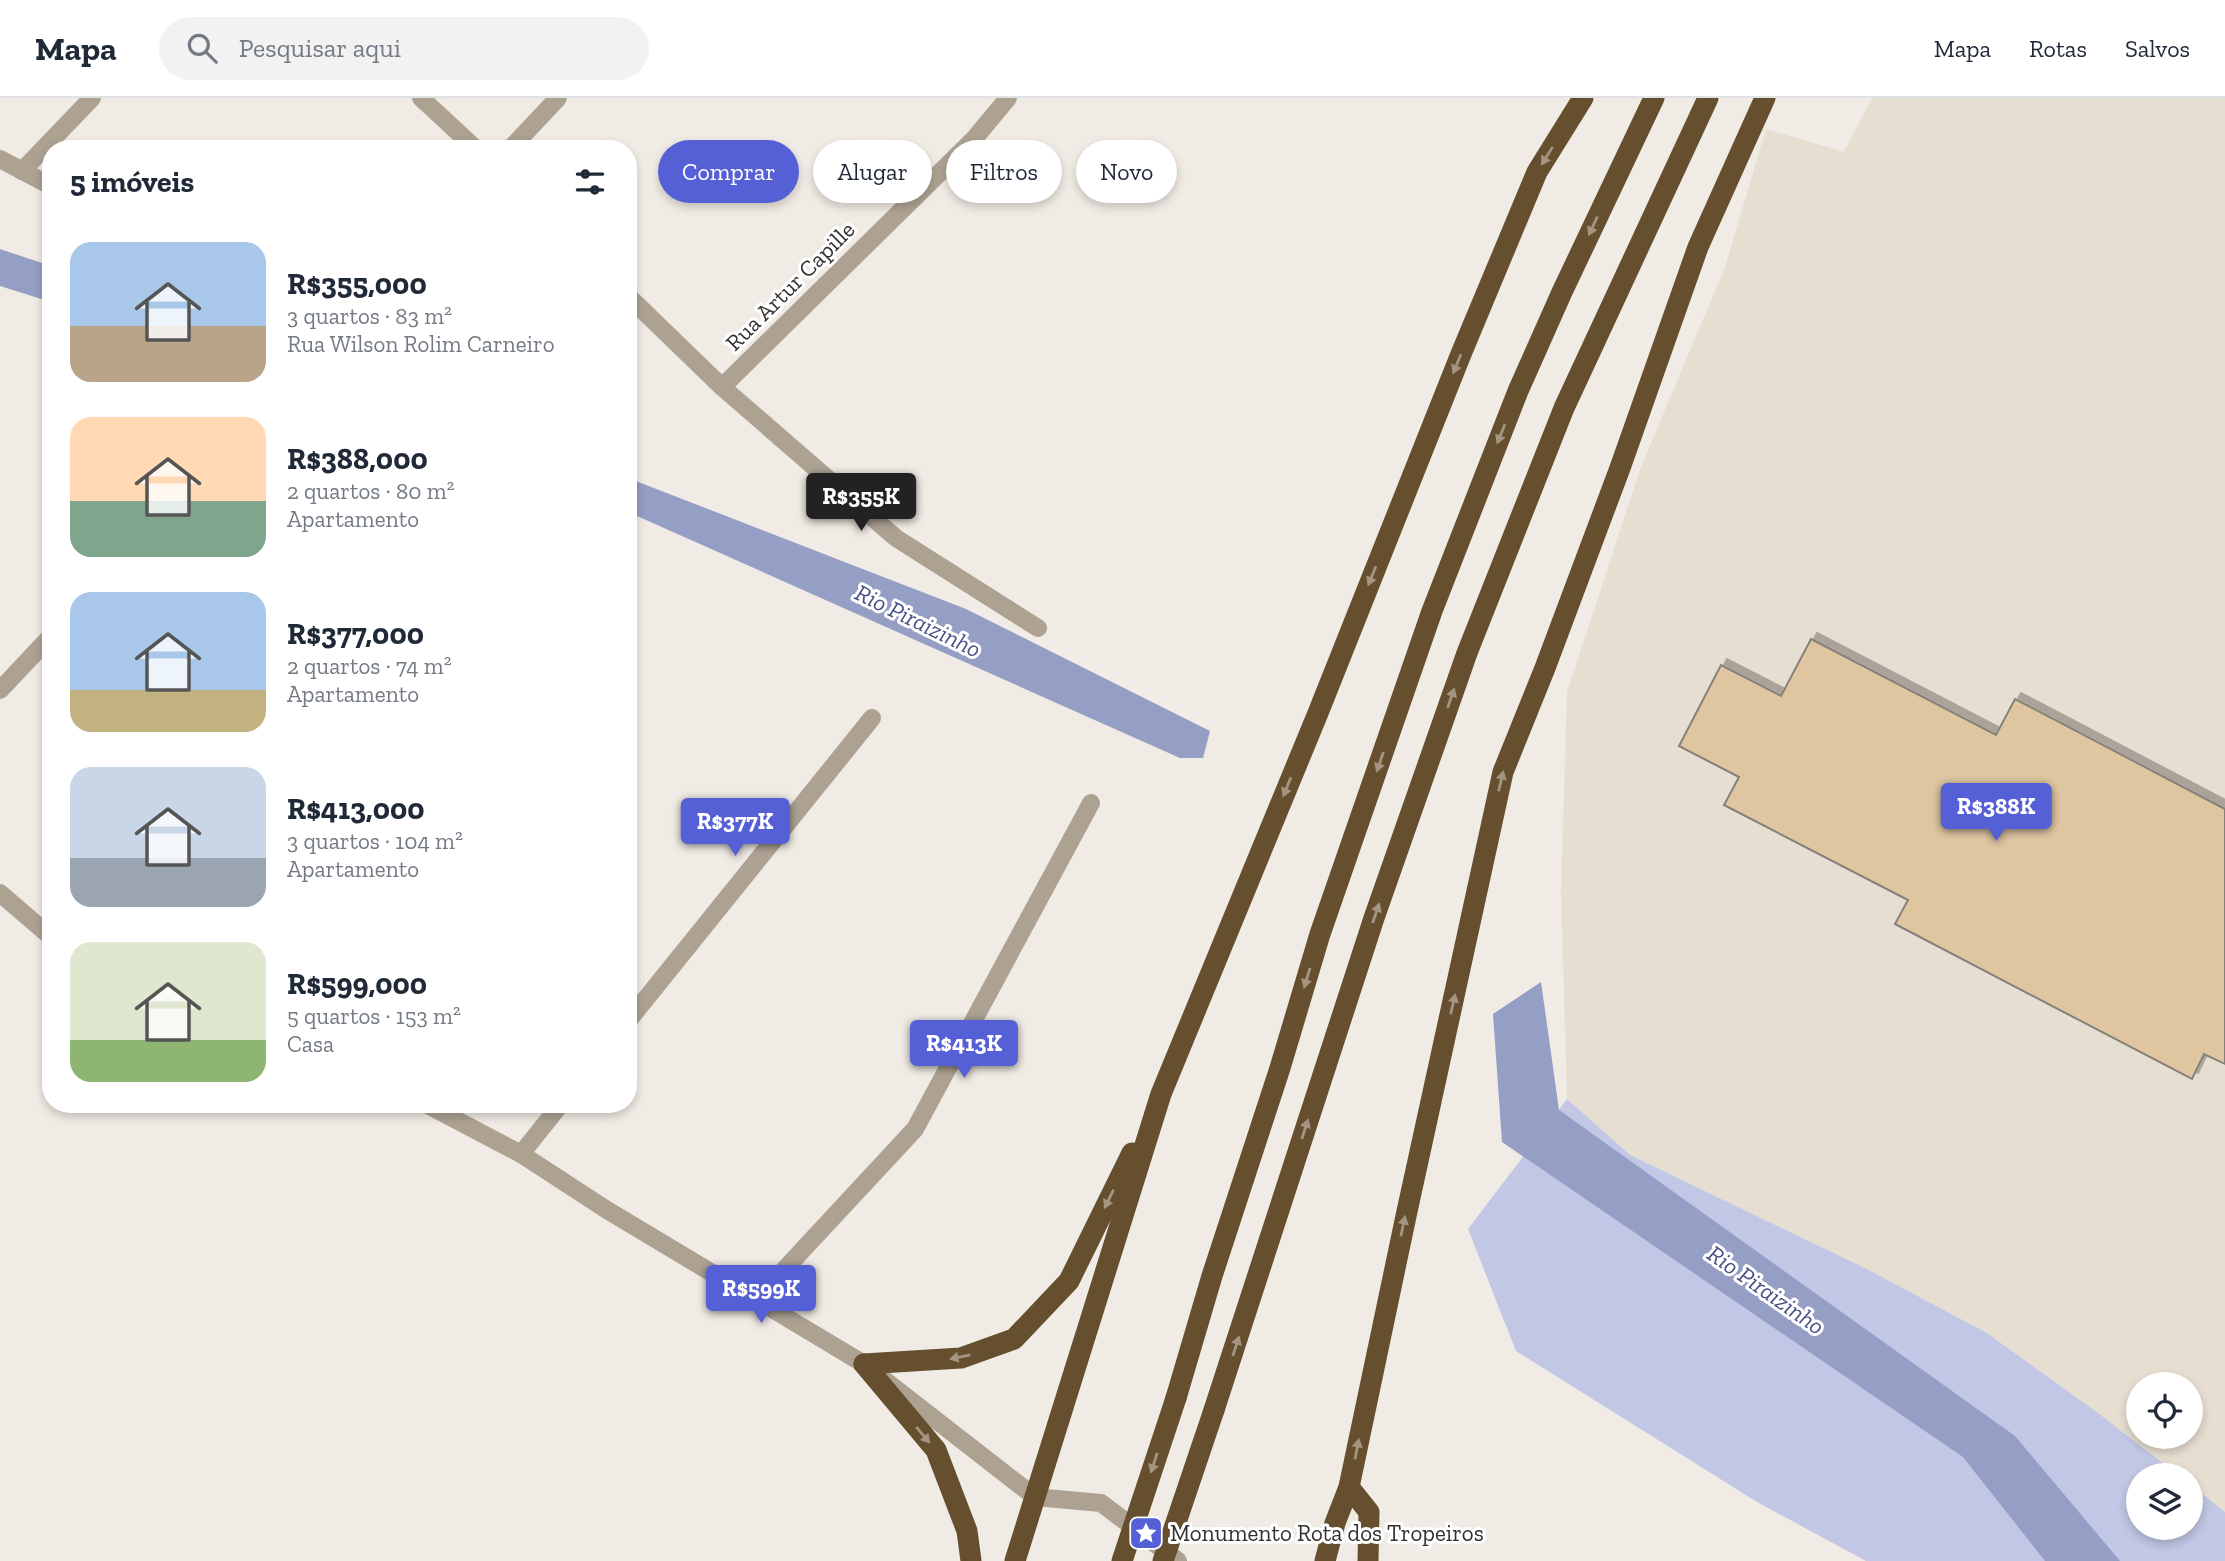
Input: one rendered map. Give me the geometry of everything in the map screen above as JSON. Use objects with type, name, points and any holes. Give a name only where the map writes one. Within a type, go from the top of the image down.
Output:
[{"type":"highway","points":[[863,1364],[961,1358],[1014,1339],[1069,1281],[1161,1094],[1537,172],[1583,98]]},
{"type":"highway","points":[[1122,1561],[1176,1398],[1321,934],[1432,611],[1518,391],[1654,98]]},
{"type":"highway","points":[[1163,1561],[1374,918],[1467,653],[1564,408],[1708,98]]},
{"type":"highway","points":[[1325,1561],[1335,1523],[1349,1487],[1503,772],[1620,468],[1699,247],[1765,98]]},
{"type":"highway","points":[[1015,1561],[1161,1094]]},
{"type":"highway","points":[[863,1364],[936,1450],[967,1531],[971,1561]]},
{"type":"highway","points":[[1349,1487],[1369,1512],[1368,1561]]},
{"type":"street","points":[[52,140],[92,98]]},
{"type":"street","points":[[421,98],[466,140]]},
{"type":"street","points":[[518,140],[558,98]]},
{"type":"street","name":"Rua Artur Capille","points":[[722,387],[974,138],[1008,98]]},
{"type":"street","points":[[22,171],[42,150]]},
{"type":"street","points":[[0,159],[42,181]]},
{"type":"street","points":[[637,305],[722,387],[896,538],[1038,628]]},
{"type":"street","points":[[0,690],[42,646]]},
{"type":"street","points":[[637,1010],[872,718]]},
{"type":"street","points":[[757,1299],[915,1129],[1091,803]]},
{"type":"street","points":[[0,892],[42,929]]},
{"type":"street","points":[[443,1113],[521,1154],[607,1210],[863,1364],[1035,1497],[1101,1503],[1178,1561]]},
{"type":"street","points":[[521,1154],[554,1113]]},
{"type":"shaded area","points":[[1872,98],[2225,98],[2225,1512],[2203,1495],[2203,1463],[2163,1463],[2144,1449],[2203,1449],[2203,1372],[2126,1372],[2126,1435],[1987,1333],[1865,1268],[1630,1155],[1567,1099],[1561,891],[1567,692],[1641,467],[1725,267],[1766,129],[1844,152]]},
{"type":"shaded area","points":[[1567,1099],[1630,1155],[1865,1268],[1987,1333],[2126,1435],[2126,1449],[2144,1449],[2163,1463],[2126,1463],[2126,1540],[2203,1540],[2203,1495],[2225,1512],[2225,1561],[1866,1561],[1757,1502],[1516,1351],[1468,1229]]},
{"type":"water","points":[[0,249],[42,263],[42,299],[0,286]]},
{"type":"water","name":"Rio Piraizinho","points":[[637,481],[966,609],[1210,731],[1203,758],[1180,758],[637,516]]},
{"type":"water","name":"Rio Piraizinho","points":[[1541,982],[1559,1110],[2015,1436],[2120,1561],[2045,1561],[1963,1457],[1502,1142],[1493,1014]]},
{"type":"building","points":[[1811,639],[1996,735],[2015,699],[2225,809],[2225,1064],[2204,1054],[2192,1079],[1895,924],[1908,900],[1724,805],[1739,777],[1679,746],[1721,665],[1781,696]]},
{"type":"place","name":"Monumento Rota dos Tropeiros","points":[[1146,1533]]}]
